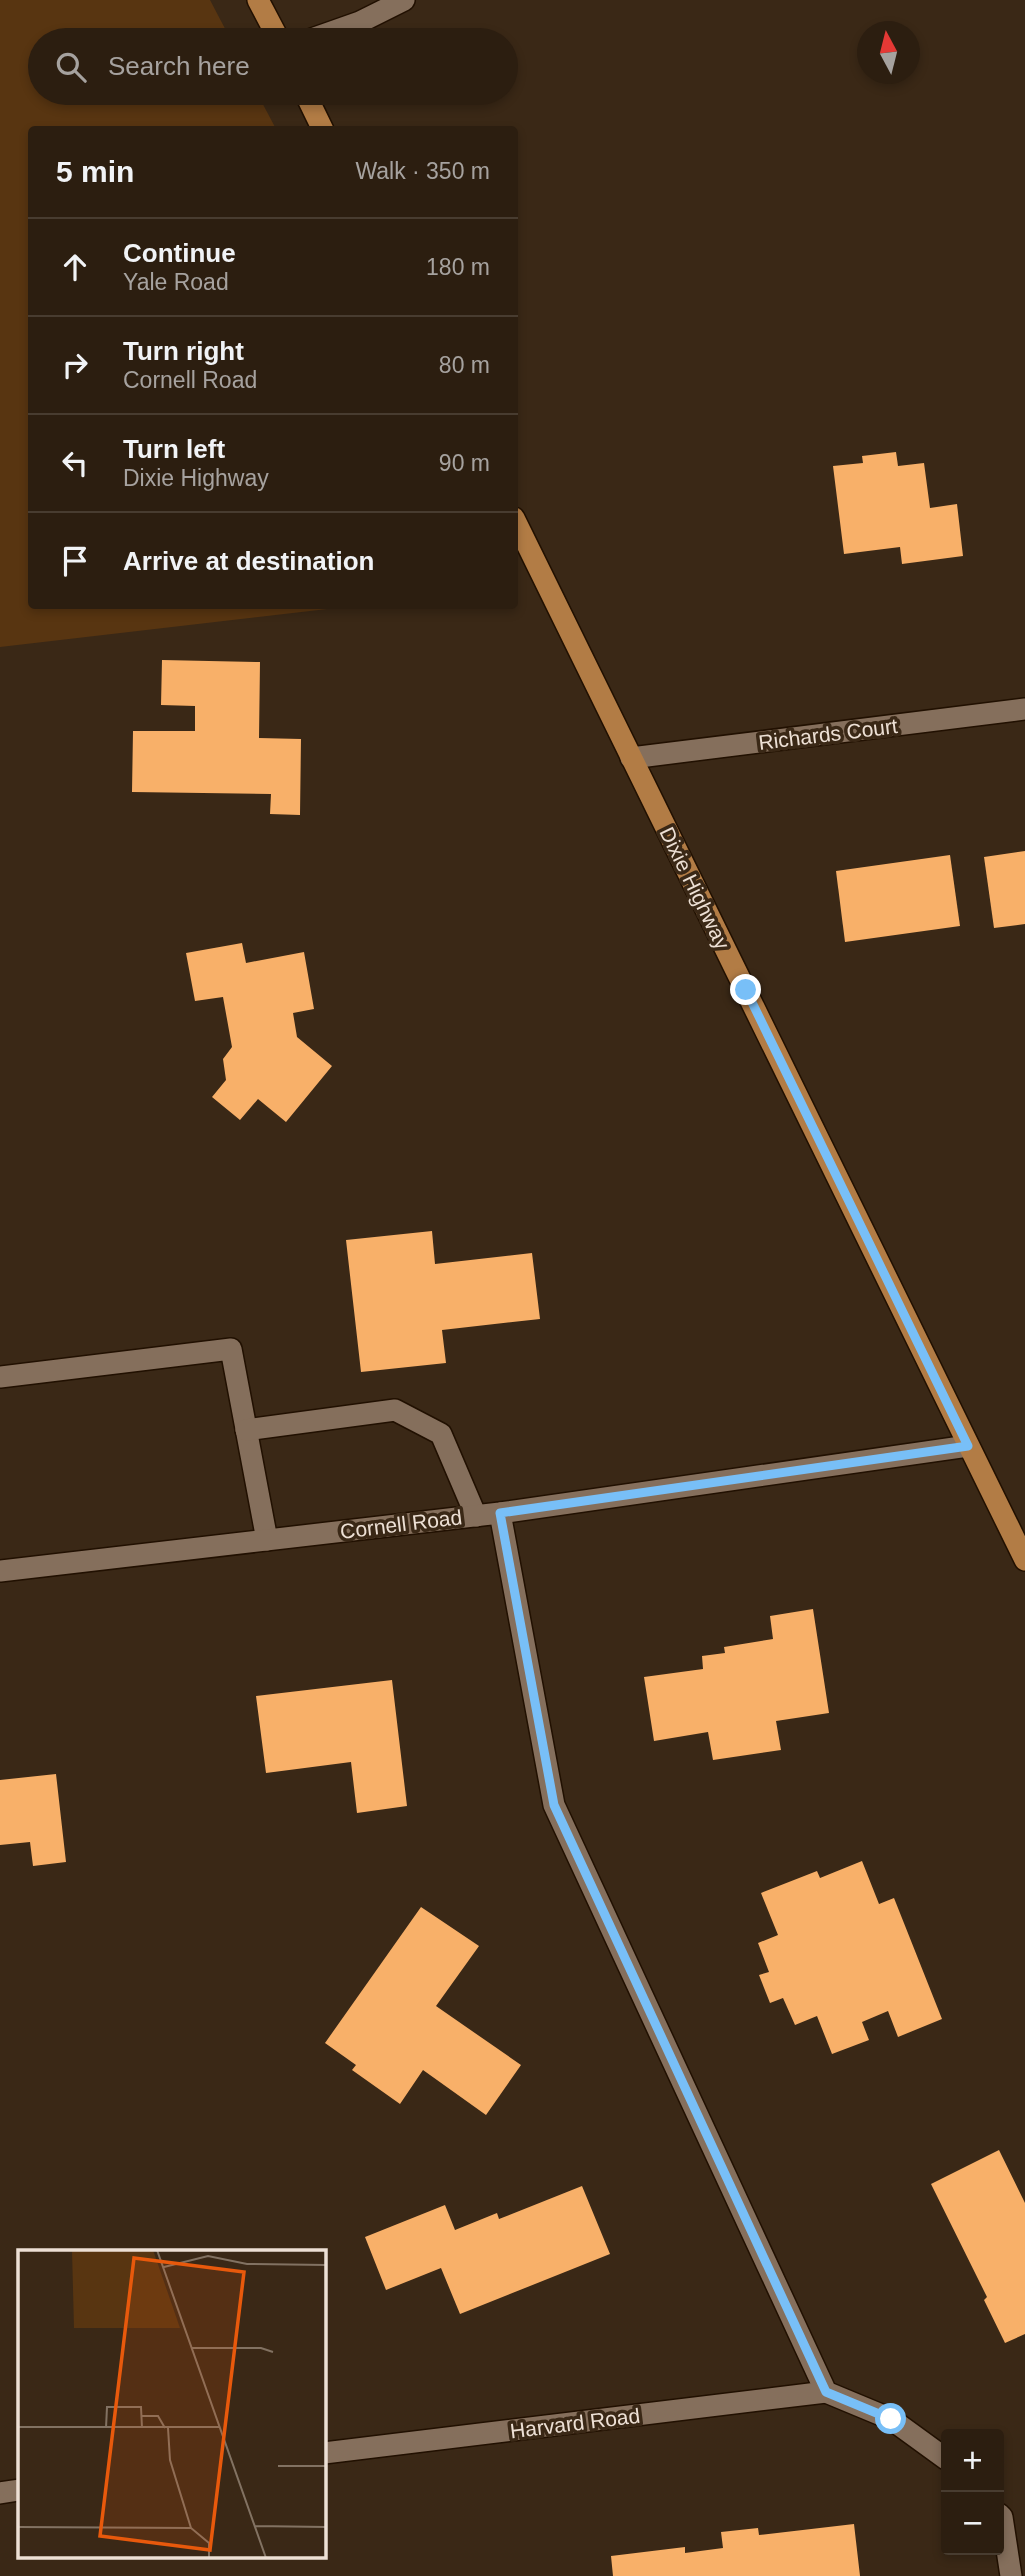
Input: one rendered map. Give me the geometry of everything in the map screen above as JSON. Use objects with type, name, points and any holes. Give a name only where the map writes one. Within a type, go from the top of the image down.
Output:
[{"type":"main road","points":[[258,0],[273,28]]},
{"type":"main road","points":[[311,105],[321,126]]},
{"type":"main road","name":"Dixie Highway","points":[[518,526],[1025,1560]]},
{"type":"street","points":[[343,28],[404,0]]},
{"type":"street","name":"Richards Court","points":[[632,758],[1025,709]]},
{"type":"street","points":[[0,1377],[231,1349],[267,1540]]},
{"type":"street","points":[[246,1430],[395,1410],[441,1434],[476,1516]]},
{"type":"street","name":"Cornell Road","points":[[0,1571],[500,1513],[968,1446]]},
{"type":"street","points":[[500,1513],[554,1805],[826,2392],[891,2419],[941,2455]]},
{"type":"street","name":"Harvard Road","points":[[326,2454],[826,2392]]},
{"type":"street","points":[[0,2493],[18,2490]]},
{"type":"street","points":[[1004,2530],[1011,2576]]},
{"type":"shaded area","points":[[0,0],[210,0],[225,28],[28,28],[28,105],[263,105],[274,126],[28,126],[28,609],[327,609],[0,647]]},
{"type":"building","points":[[896,452],[898,466],[924,463],[930,508],[957,504],[963,556],[902,564],[900,547],[844,554],[833,466],[863,463],[862,456]]},
{"type":"building","points":[[162,660],[260,662],[259,738],[301,739],[300,815],[270,814],[271,794],[132,792],[133,731],[195,731],[195,706],[161,705]]},
{"type":"building","points":[[1025,851],[1025,924],[994,928],[984,857]]},
{"type":"building","points":[[950,855],[960,926],[845,942],[836,871]]},
{"type":"building","points":[[242,943],[246,963],[304,952],[314,1009],[293,1013],[297,1037],[332,1066],[286,1122],[258,1099],[240,1120],[212,1097],[226,1080],[223,1059],[232,1047],[223,997],[195,1001],[186,953]]},
{"type":"building","points":[[432,1231],[435,1264],[532,1253],[540,1319],[442,1330],[446,1363],[361,1372],[346,1240]]},
{"type":"building","points":[[813,1609],[829,1713],[776,1721],[781,1750],[713,1760],[708,1732],[654,1741],[644,1677],[703,1669],[702,1656],[725,1653],[724,1647],[773,1639],[770,1616]]},
{"type":"building","points":[[392,1680],[407,1806],[357,1813],[351,1762],[266,1773],[256,1696]]},
{"type":"building","points":[[56,1774],[66,1862],[33,1866],[30,1842],[0,1845],[0,1780]]},
{"type":"building","points":[[862,1861],[879,1904],[894,1898],[942,2019],[898,2037],[888,2011],[862,2022],[869,2040],[832,2054],[817,2016],[795,2025],[783,1998],[770,2003],[759,1975],[769,1972],[758,1943],[778,1935],[761,1893],[817,1871],[820,1878]]},
{"type":"building","points":[[421,1907],[479,1946],[436,2006],[521,2065],[486,2115],[423,2070],[400,2104],[352,2070],[356,2065],[325,2043]]},
{"type":"building","points":[[999,2150],[1025,2203],[1025,2334],[1005,2343],[984,2300],[987,2297],[931,2184]]},
{"type":"building","points":[[582,2186],[610,2254],[460,2314],[441,2268],[386,2290],[365,2237],[445,2205],[455,2230],[497,2213],[499,2219]]},
{"type":"building","points":[[854,2524],[860,2576],[613,2576],[611,2556],[685,2547],[685,2553],[723,2548],[721,2532],[758,2528],[759,2535]]},
{"type":"route","points":[[746,990],[968,1446],[500,1513],[554,1805],[826,2392],[891,2419]]}]
